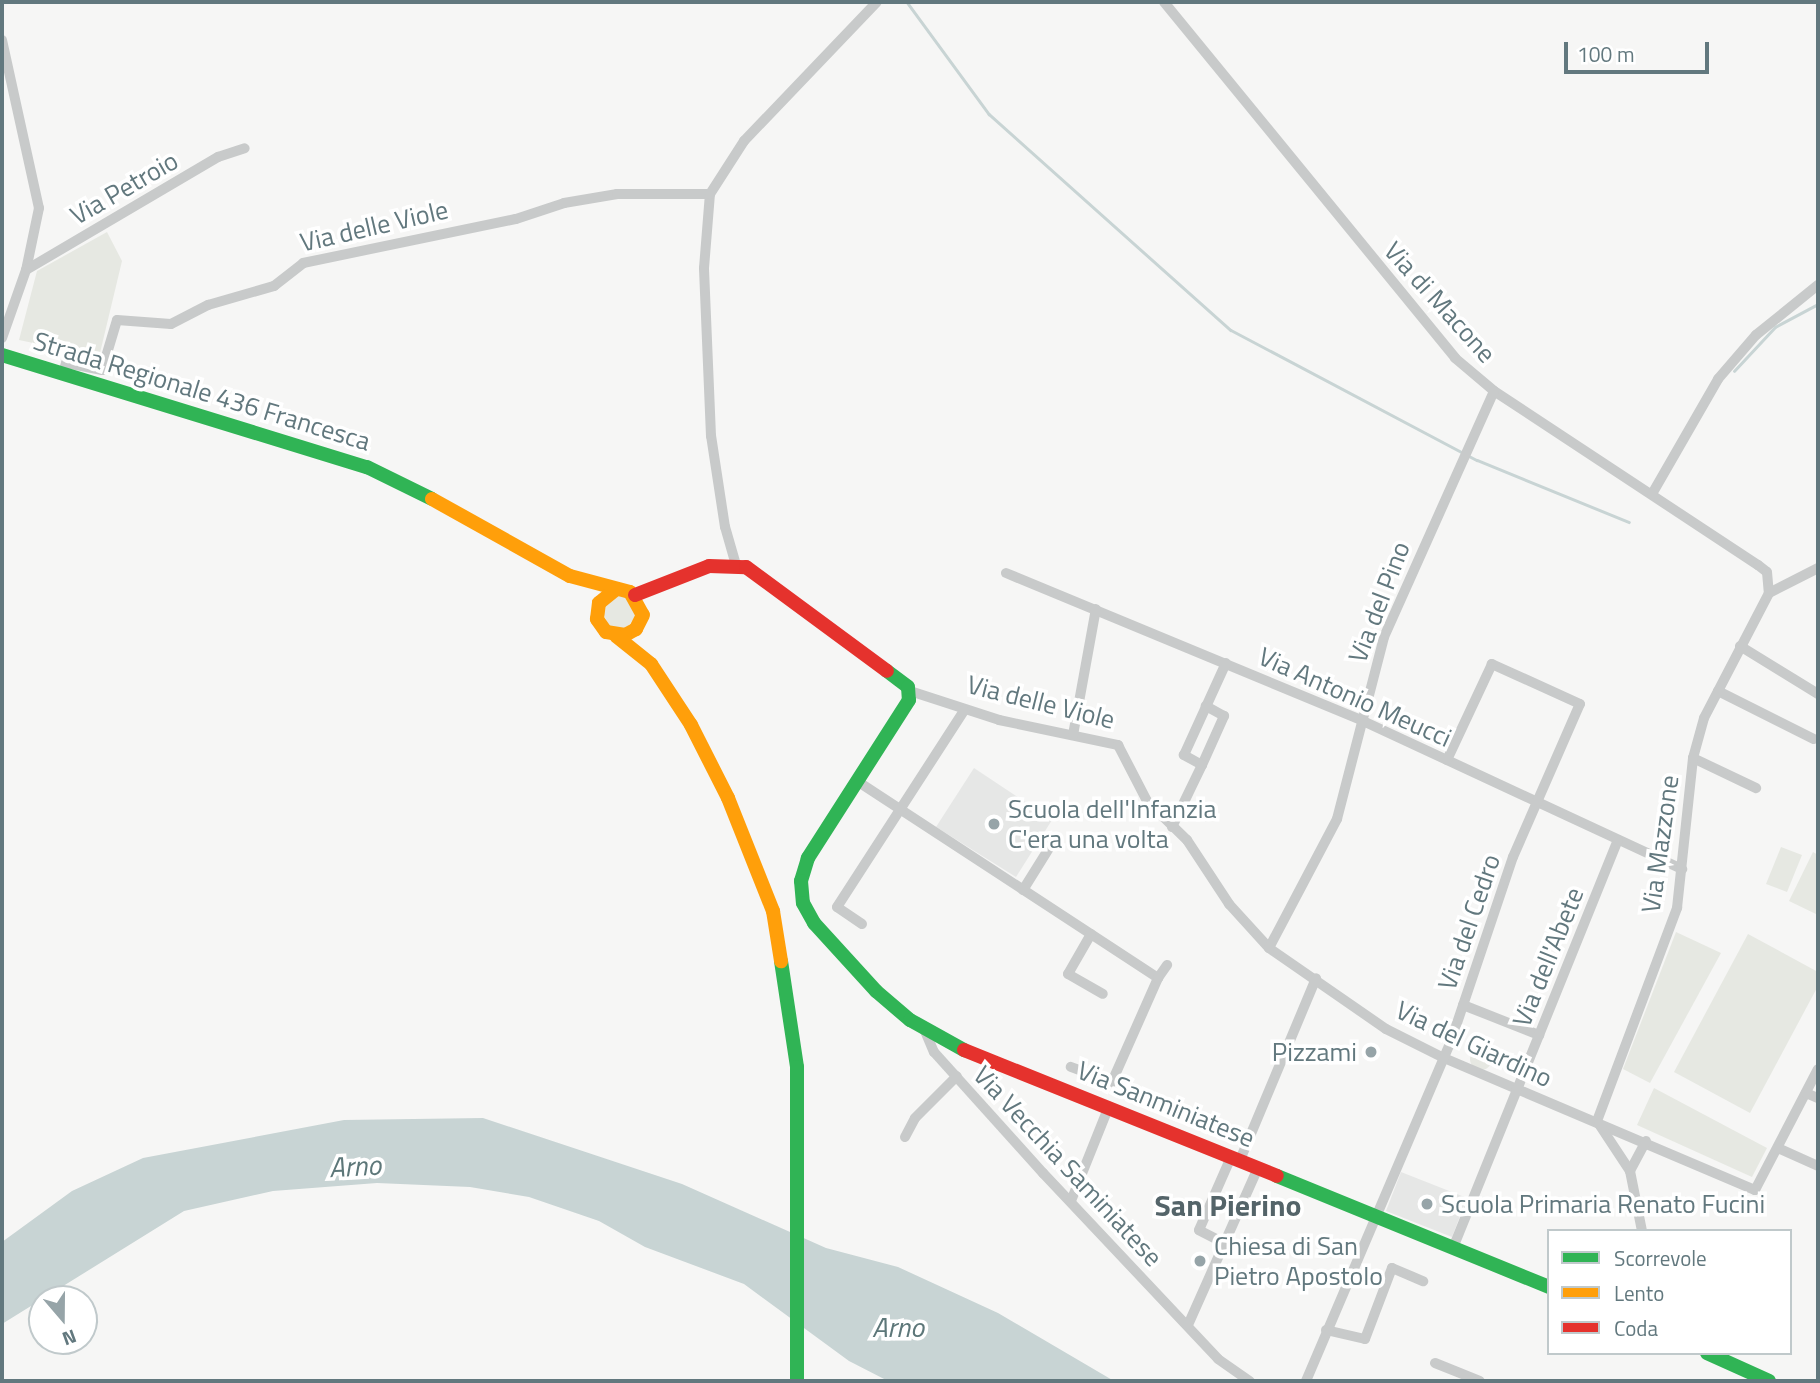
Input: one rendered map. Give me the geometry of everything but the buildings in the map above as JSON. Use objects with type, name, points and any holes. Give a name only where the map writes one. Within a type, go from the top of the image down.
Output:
[{"type":"main road","name":"Strada Regionale 436 Francesca","points":[[2,355],[367,467],[498,532],[570,576],[635,595],[651,664]]},
{"type":"main road","points":[[635,595],[674,583],[709,566],[736,565]]},
{"type":"main road","name":"Via delle Viole","points":[[736,565],[757,573],[910,691]]},
{"type":"main road","name":"Strada Regionale 436 Francesca","points":[[570,576],[596,613],[602,628],[651,664],[699,740],[743,832],[777,927],[797,1067],[797,1381]]},
{"type":"main road","points":[[616,636],[629,634],[674,583]]},
{"type":"main road","points":[[596,613],[602,598],[615,590]]},
{"type":"main road","points":[[857,781],[891,728],[910,691]]},
{"type":"main road","name":"Via Sanminiatese","points":[[857,781],[805,864],[801,892],[805,909],[876,991],[925,1031],[1547,1286]]},
{"type":"main road","points":[[1710,1355],[1746,1377],[1769,1381]]},
{"type":"street","points":[[736,565],[725,527],[711,436],[704,268],[710,194],[744,141],[877,2]]},
{"type":"street","name":"Via di Macone","points":[[1164,2],[1455,358],[1494,391],[1758,565],[1767,572],[1769,593]]},
{"type":"street","name":"Via Petroio","points":[[2,40],[39,208],[26,270],[2,338]]},
{"type":"street","name":"Via Petroio","points":[[26,270],[218,158],[246,148]]},
{"type":"street","name":"Via delle Viole","points":[[64,374],[66,363],[102,370],[117,320],[171,324],[208,305],[274,286],[303,263],[516,219],[564,203],[617,194],[710,194]]},
{"type":"street","points":[[1652,494],[1718,379],[1756,335],[1818,285]]},
{"type":"street","name":"Via del Pino","points":[[1269,948],[1337,819],[1384,637],[1494,391]]},
{"type":"street","points":[[1769,593],[1818,568]]},
{"type":"street","name":"Via Antonio Meucci","points":[[1006,573],[1363,721],[1682,869]]},
{"type":"street","name":"Via Mazzone","points":[[1597,1121],[1671,925],[1682,869],[1693,758],[1704,718],[1769,593]]},
{"type":"street","points":[[1073,735],[1096,609]]},
{"type":"street","points":[[1740,646],[1818,694]]},
{"type":"street","points":[[1202,765],[1184,755],[1226,663]]},
{"type":"street","name":"Via del Cedro","points":[[1306,1381],[1444,1058],[1513,857],[1580,704],[1492,664],[1447,760]]},
{"type":"street","name":"Via delle Viole","points":[[910,691],[964,710],[1118,745],[1143,795],[1197,852],[1236,913],[1269,948]]},
{"type":"street","points":[[1718,691],[1814,739]]},
{"type":"street","points":[[1172,827],[1224,716],[1206,706]]},
{"type":"street","points":[[862,924],[836,907],[964,710]]},
{"type":"street","points":[[1693,758],[1756,788]]},
{"type":"street","points":[[857,781],[1158,978]]},
{"type":"street","points":[[1023,890],[1056,837]]},
{"type":"street","name":"Via dell'Abete","points":[[1453,1248],[1618,840]]},
{"type":"street","points":[[1091,934],[1068,974],[1103,994]]},
{"type":"street","name":"Via del Giardino","points":[[1269,948],[1386,1029],[1444,1058],[1646,1141],[1755,1190],[1778,1148]]},
{"type":"street","points":[[1071,1068],[1112,1082],[1158,978],[1167,965]]},
{"type":"street","points":[[1224,1243],[1199,1230],[1236,1159],[1316,978]]},
{"type":"street","points":[[1463,1005],[1539,1035]]},
{"type":"street","name":"Via Vecchia Saminiatese","points":[[925,1031],[934,1052],[1071,1201],[1218,1359],[1250,1381]]},
{"type":"street","points":[[1818,1069],[1778,1148],[1818,1166]]},
{"type":"street","points":[[905,1137],[915,1118],[957,1076]]},
{"type":"street","points":[[1806,1093],[1818,1098]]},
{"type":"street","points":[[1071,1201],[1109,1106]]},
{"type":"street","points":[[1597,1121],[1630,1171],[1642,1229]]},
{"type":"street","points":[[1630,1171],[1646,1141]]},
{"type":"street","points":[[1188,1325],[1258,1168]]},
{"type":"street","points":[[1326,1330],[1365,1339],[1392,1268],[1423,1281]]},
{"type":"street","points":[[1435,1363],[1480,1381]]},
{"type":"shaded area","points":[[107,232],[122,261],[99,357],[19,340],[37,271]]},
{"type":"shaded area","points":[[618,595],[631,599],[637,614],[626,629],[608,626],[602,608]]},
{"type":"shaded area","name":"Scuola dell'Infanzia C'era una volta","points":[[974,768],[1052,820],[1016,877],[936,827]]},
{"type":"shaded area","points":[[1781,847],[1802,855],[1787,892],[1766,884]]},
{"type":"shaded area","points":[[1813,852],[1818,855],[1818,915],[1789,901]]},
{"type":"shaded area","points":[[1676,932],[1721,953],[1650,1083],[1623,1069]]},
{"type":"shaded area","points":[[1748,934],[1818,972],[1818,986],[1750,1113],[1674,1072]]},
{"type":"shaded area","points":[[1481,1048],[1489,1051],[1492,1059],[1489,1067],[1481,1070],[1473,1067],[1470,1059],[1473,1051]]},
{"type":"shaded area","points":[[1654,1088],[1767,1148],[1752,1177],[1637,1125]]},
{"type":"shaded area","name":"Scuola Primaria Renato Fucini","points":[[1401,1172],[1467,1198],[1452,1237],[1386,1211]]},
{"type":"water","name":"Arno","points":[[483,1118],[682,1184],[826,1248],[898,1267],[998,1313],[1114,1381],[888,1381],[849,1361],[744,1284],[645,1247],[599,1221],[529,1197],[470,1187],[377,1183],[273,1191],[184,1211],[65,1285],[28,1285],[28,1308],[2,1324],[2,1242],[72,1191],[143,1158],[344,1120]]},
{"type":"waterway","points":[[907,2],[989,114],[1231,330],[1477,460],[1629,522]]},
{"type":"waterway","points":[[1734,371],[1775,327],[1818,304]]},
{"type":"traffic: fast","points":[[2,355],[367,467],[432,499]]},
{"type":"traffic: fast","points":[[887,671],[908,687],[909,700],[808,858],[801,881],[803,903],[814,923],[876,991],[910,1020],[964,1050]]},
{"type":"traffic: fast","points":[[781,961],[797,1067],[797,1381]]},
{"type":"traffic: fast","points":[[1277,1176],[1547,1286]]},
{"type":"traffic: fast","points":[[1711,1355],[1769,1381]]},
{"type":"traffic: slow","points":[[432,499],[570,576],[630,592],[643,615],[636,629],[625,635],[606,632],[597,619],[599,603],[615,590]]},
{"type":"traffic: slow","points":[[616,636],[651,664],[691,725],[728,798],[773,911],[781,961]]},
{"type":"traffic: jam","points":[[635,595],[709,566],[746,567],[887,671]]},
{"type":"traffic: jam","points":[[964,1050],[1277,1176]]},
{"type":"place","name":"Scuola dell'Infanzia C'era una volta","points":[[994,824]]},
{"type":"place","name":"Pizzami","points":[[1371,1052]]},
{"type":"place","name":"Scuola Primaria Renato Fucini","points":[[1427,1204]]},
{"type":"place","name":"Chiesa di San Pietro Apostolo","points":[[1200,1261]]},
{"type":"district","name":"San Pierino","points":[[1228,1205]]}]
